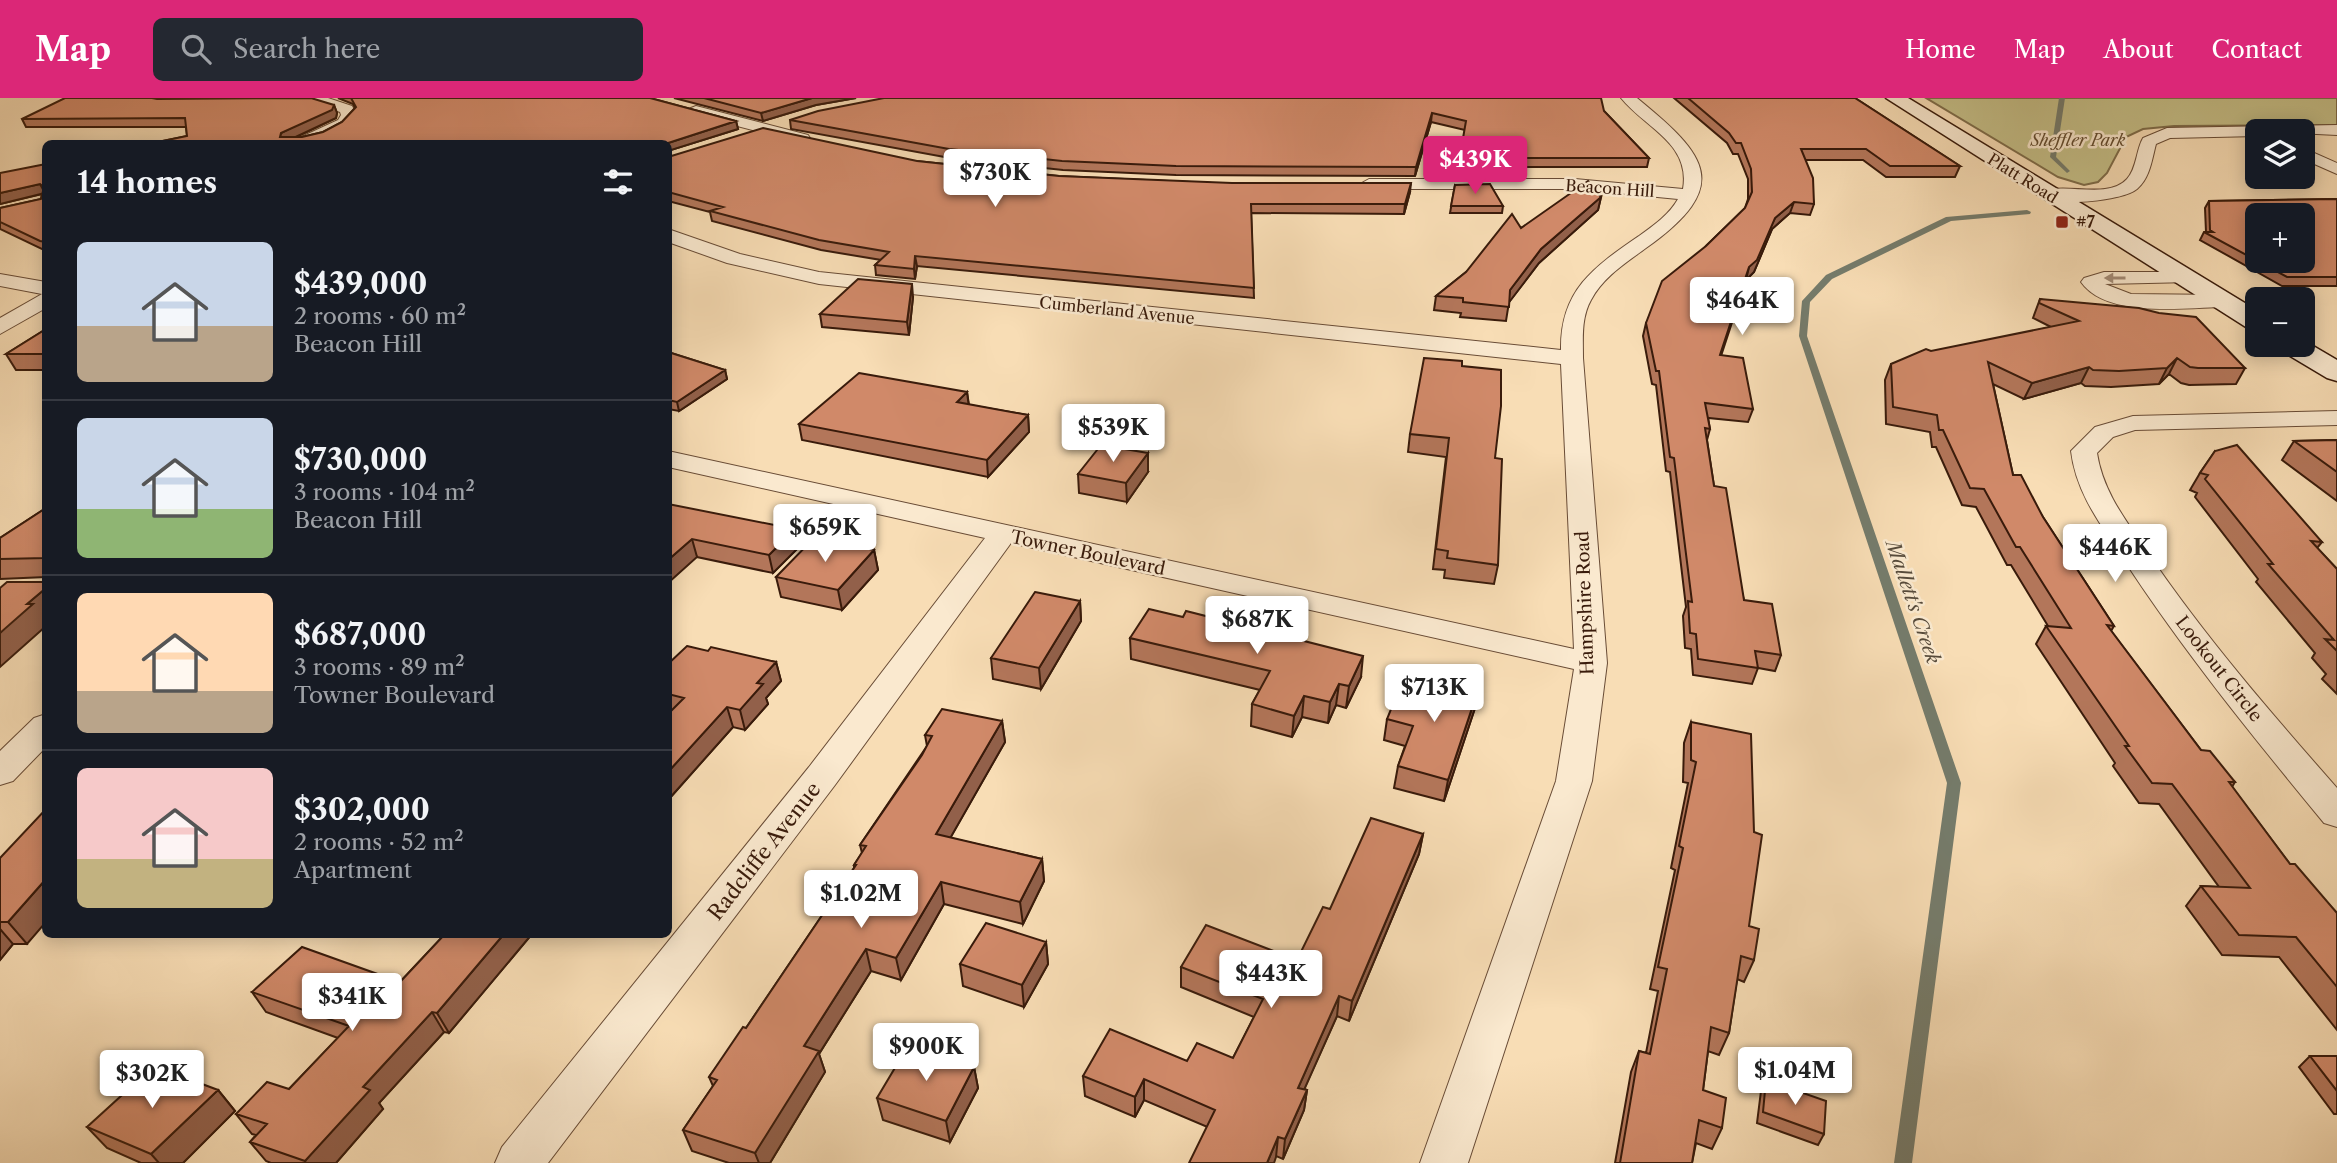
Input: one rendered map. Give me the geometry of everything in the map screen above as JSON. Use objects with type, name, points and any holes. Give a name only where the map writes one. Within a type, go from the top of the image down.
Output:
[{"type":"main road","name":"Platt Road","points":[[1895,98],[2245,315]]},
{"type":"main road","points":[[2312,357],[2337,372]]},
{"type":"street","points":[[1628,98],[1671,135],[1690,159],[1693,183],[1689,195]]},
{"type":"street","points":[[259,100],[315,100],[335,103],[347,109],[349,115],[344,122],[303,140]]},
{"type":"street","points":[[684,108],[819,142]]},
{"type":"street","points":[[737,138],[793,120]]},
{"type":"street","points":[[2315,131],[2337,130]]},
{"type":"street","points":[[2050,195],[2103,194],[2125,189],[2137,180],[2149,141],[2155,136],[2179,131],[2245,132]]},
{"type":"street","points":[[2315,159],[2337,169]]},
{"type":"street","name":"Beacon Hill","points":[[1351,184],[1575,184],[1689,195]]},
{"type":"street","name":"Hampshire Road","points":[[1444,1163],[1574,781],[1591,663],[1572,358],[1571,332],[1576,310],[1586,292],[1614,263],[1669,224],[1689,195]]},
{"type":"street","name":"Cumberland Avenue","points":[[672,236],[734,259],[820,278],[1572,358]]},
{"type":"street","points":[[2183,278],[2104,278],[2091,282],[2095,289],[2127,300],[2222,301]]},
{"type":"street","points":[[0,280],[42,287]]},
{"type":"street","points":[[0,327],[42,301]]},
{"type":"street","name":"Lookout Circle","points":[[2337,418],[2133,423],[2104,432],[2084,451],[2085,471],[2099,500],[2148,576],[2208,657],[2337,813]]},
{"type":"street","name":"Towner Boulevard","points":[[672,460],[1591,663]]},
{"type":"street","name":"Radcliffe Avenue","points":[[519,1163],[822,776],[1003,534]]},
{"type":"street","points":[[0,772],[42,730]]},
{"type":"green space","name":"Sheffler Park","points":[[1926,98],[2337,98],[2337,125],[2315,125],[2315,119],[2245,119],[2245,126],[2143,129],[2126,137],[2107,173],[2098,182],[2084,185],[2058,177]]},
{"type":"building","points":[[65,98],[311,98],[334,105],[332,110],[281,133],[280,137],[302,137],[323,132],[342,122],[356,107],[351,98],[650,98],[736,121],[672,142],[168,140],[187,136],[185,118],[22,119]]},
{"type":"building","points":[[704,98],[812,98],[761,113]]},
{"type":"building","points":[[884,98],[1601,98],[1604,111],[1649,158],[1475,158],[1480,167],[1458,167],[1466,121],[1432,113],[1416,167],[1176,166],[1062,161],[949,149],[790,120],[818,111]]},
{"type":"building","points":[[1688,98],[1855,98],[1960,166],[1890,166],[1866,149],[1801,149],[1813,178],[1814,204],[1794,202],[1775,218],[1757,260],[1749,267],[1720,355],[1743,358],[1753,409],[1705,403],[1710,429],[1705,428],[1714,486],[1726,488],[1744,600],[1772,604],[1781,655],[1755,651],[1758,668],[1698,659],[1696,634],[1690,633],[1688,601],[1692,602],[1674,458],[1670,457],[1659,371],[1656,371],[1646,323],[1662,281],[1706,246],[1745,208],[1752,192],[1751,169],[1741,143],[1736,143],[1729,133]]},
{"type":"building","points":[[763,128],[917,161],[1059,176],[1232,183],[1411,183],[1405,204],[1251,204],[1254,288],[915,256],[914,269],[875,265],[889,252],[819,240],[710,211],[723,207],[672,193],[672,156]]},
{"type":"building","points":[[42,165],[42,186],[0,193],[0,173]]},
{"type":"building","points":[[1588,181],[1601,197],[1541,249],[1510,290],[1509,307],[1436,296],[1466,272],[1512,214],[1521,228]]},
{"type":"building","points":[[1490,184],[1503,206],[1451,206],[1455,185]]},
{"type":"building","points":[[42,195],[42,241],[0,222],[0,208],[41,199]]},
{"type":"building","points":[[2337,199],[2337,277],[2287,277],[2280,273],[2315,273],[2315,203],[2245,203],[2245,254],[2204,232],[2213,232],[2210,230],[2209,201]]},
{"type":"building","points":[[858,279],[912,284],[907,322],[820,314]]},
{"type":"building","points":[[2040,299],[2139,308],[2196,317],[2245,368],[2190,367],[2177,358],[2167,368],[2119,371],[2093,370],[2089,367],[2032,383],[1988,362],[2013,475],[2021,475],[2043,517],[2114,626],[2107,625],[2201,750],[2210,751],[2235,782],[2229,782],[2290,864],[2295,864],[2337,913],[2337,987],[2296,937],[2239,935],[2201,886],[2250,888],[2172,784],[2152,783],[2125,746],[2129,746],[2046,626],[2071,628],[2020,547],[2016,547],[1984,489],[1970,488],[1943,430],[1939,430],[1937,415],[1893,407],[1891,364],[1926,349],[1931,351],[2079,321],[2039,303]]},
{"type":"building","points":[[42,332],[42,354],[6,354]]},
{"type":"building","points":[[672,353],[725,370],[677,402],[672,401]]},
{"type":"building","points":[[1424,358],[1462,361],[1462,366],[1501,370],[1501,406],[1495,458],[1502,459],[1498,565],[1447,558],[1448,551],[1436,549],[1449,438],[1410,434]]},
{"type":"building","points":[[859,373],[967,392],[957,402],[1028,415],[987,460],[799,424]]},
{"type":"building","points":[[2337,440],[2337,472],[2294,441]]},
{"type":"building","points":[[1101,445],[1148,453],[1126,483],[1078,474]]},
{"type":"building","points":[[2237,445],[2322,542],[2311,541],[2337,569],[2337,651],[2325,639],[2334,640],[2268,564],[2273,564],[2205,479],[2208,475],[2200,473],[2215,451]]},
{"type":"building","points":[[672,505],[795,529],[769,555],[692,539],[672,556]]},
{"type":"building","points":[[42,511],[42,558],[0,559],[0,538]]},
{"type":"building","points":[[814,538],[874,550],[838,590],[776,577]]},
{"type":"building","points":[[7,582],[42,582],[42,591],[27,604],[33,604],[0,633],[0,588]]},
{"type":"building","points":[[1035,592],[1080,601],[1039,668],[991,658]]},
{"type":"building","points":[[1149,609],[1183,617],[1186,611],[1363,656],[1349,686],[1339,684],[1330,702],[1304,696],[1294,716],[1252,704],[1270,671],[1130,638]]},
{"type":"building","points":[[687,646],[708,651],[711,647],[776,662],[757,683],[763,684],[740,710],[727,707],[672,768],[672,710],[684,698],[672,695],[672,660]]},
{"type":"building","points":[[1432,676],[1479,687],[1448,780],[1398,766],[1413,726],[1387,719],[1400,687],[1425,694]]},
{"type":"building","points":[[942,709],[1002,721],[936,834],[1042,859],[1020,902],[941,882],[896,958],[866,949],[804,1046],[819,1051],[755,1153],[683,1130],[717,1080],[709,1077],[743,1027],[746,1028],[856,865],[866,846],[860,845],[922,755],[932,736],[925,735]]},
{"type":"building","points":[[1691,722],[1751,734],[1754,832],[1762,835],[1749,926],[1759,929],[1754,960],[1741,956],[1729,1033],[1711,1027],[1703,1090],[1726,1098],[1722,1128],[1699,1120],[1692,1163],[1620,1163],[1639,1051],[1650,1054],[1667,969],[1658,967],[1683,848],[1679,846],[1696,762],[1691,760]]},
{"type":"building","points":[[42,813],[42,884],[8,922],[0,922],[0,858]]},
{"type":"building","points":[[1371,818],[1423,834],[1352,1001],[1339,996],[1298,1088],[1307,1090],[1285,1139],[1278,1137],[1267,1163],[1189,1163],[1215,1110],[1144,1079],[1135,1097],[1083,1076],[1110,1029],[1187,1061],[1197,1043],[1233,1058],[1263,999],[1181,967],[1206,925],[1297,960],[1323,907],[1330,909]]},
{"type":"building","points":[[986,923],[1046,942],[1022,985],[960,964]]},
{"type":"building","points":[[441,938],[501,938],[437,1013],[432,1012],[363,1087],[370,1090],[305,1161],[250,1142],[267,1124],[236,1114],[267,1082],[289,1089],[349,1026],[252,992],[302,947],[400,982]]},
{"type":"building","points":[[908,1046],[974,1067],[946,1121],[877,1098]]},
{"type":"building","points":[[2310,1056],[2337,1056],[2337,1091]]},
{"type":"building","points":[[154,1066],[218,1090],[151,1154],[87,1127]]},
{"type":"building","points":[[1766,1080],[1826,1101],[1824,1134],[1763,1112]]},
{"type":"waterway","name":"Mallett's Creek","points":[[2062,98],[2053,157],[2067,171]]},
{"type":"waterway","name":"Mallett's Creek","points":[[1903,1163],[1954,783],[1803,336],[1806,301],[1829,277],[1949,219],[2027,212]]},
{"type":"place","name":"#7","points":[[2062,222]]}]
